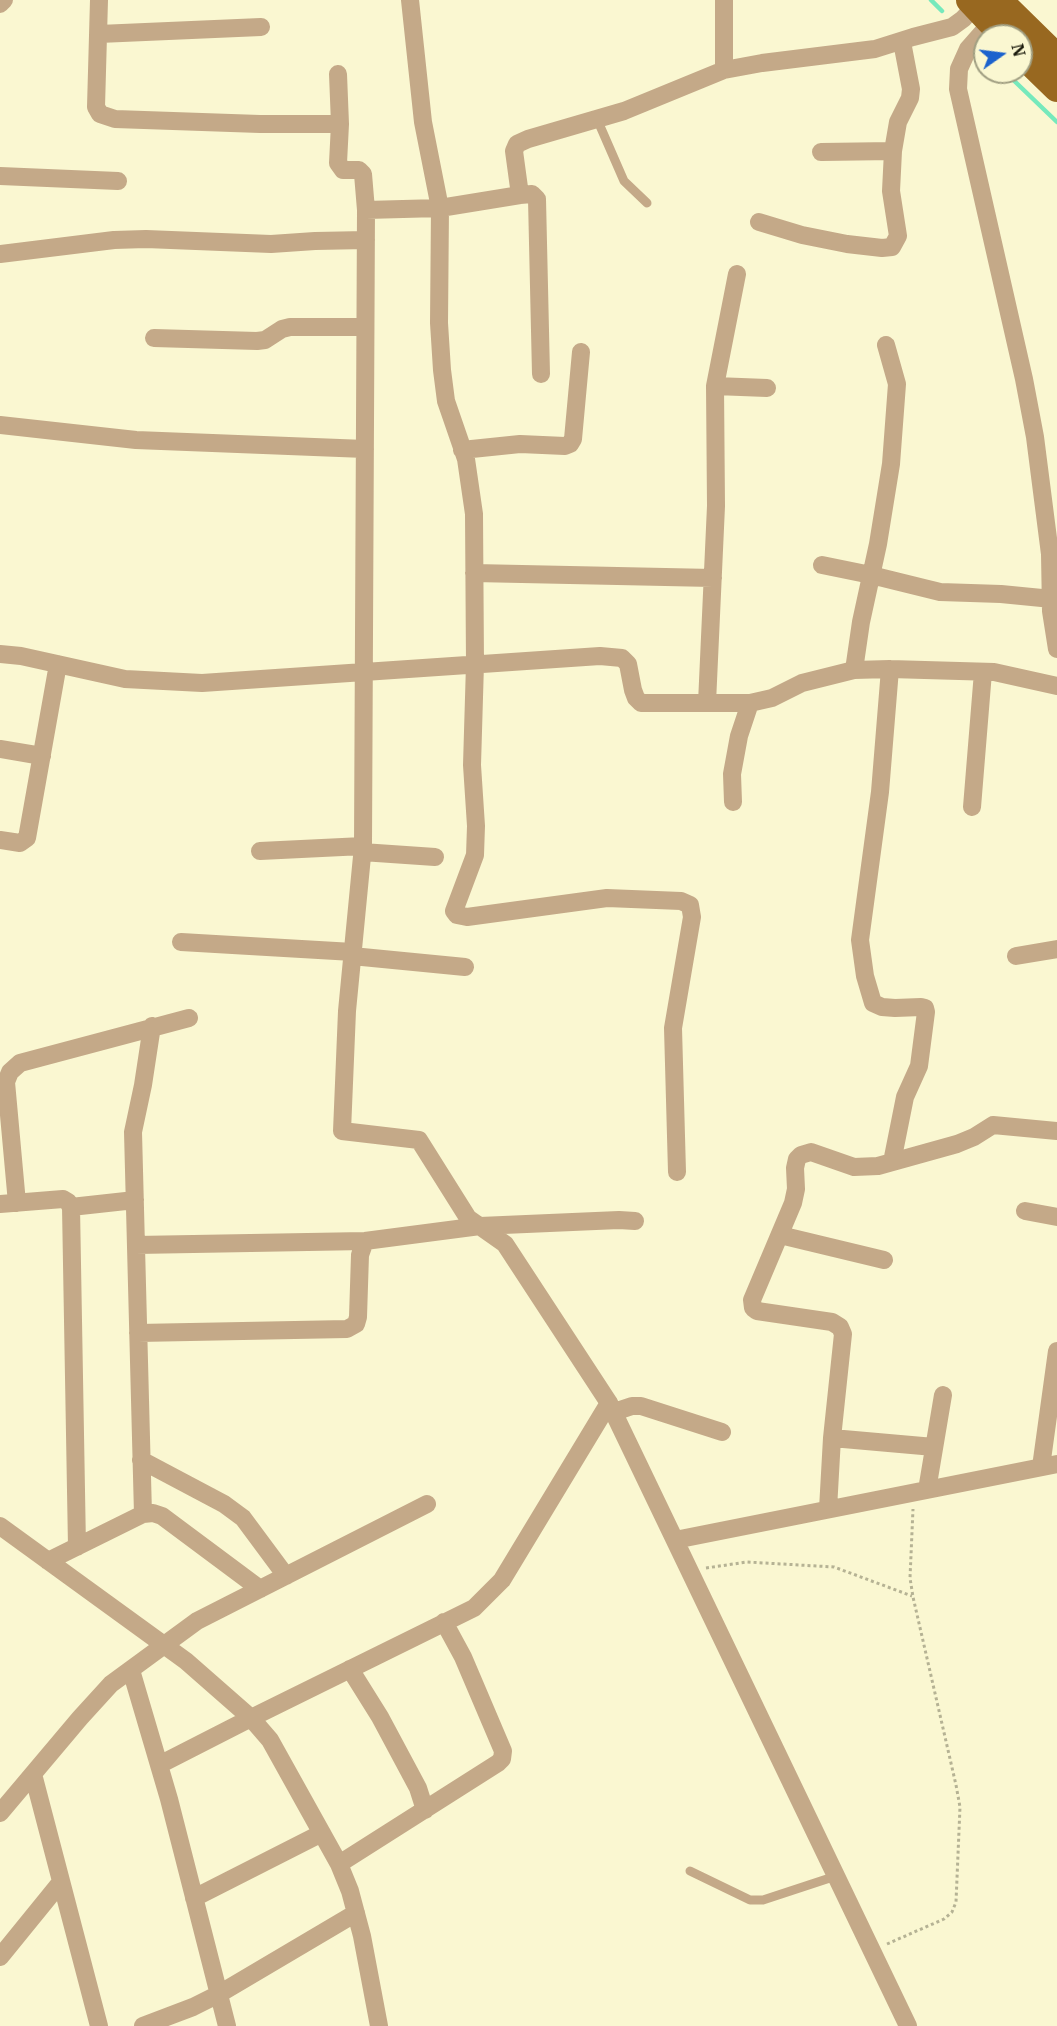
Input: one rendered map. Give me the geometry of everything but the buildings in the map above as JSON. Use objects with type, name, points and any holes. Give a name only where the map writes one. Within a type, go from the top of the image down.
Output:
[{"type":"main road","points":[[989,10],[1057,58]]},
{"type":"main road","points":[[1033,64],[1057,87]]},
{"type":"street","points":[[0,4],[4,0]]},
{"type":"street","points":[[99,0],[96,107],[100,114],[115,119],[340,124]]},
{"type":"street","points":[[410,0],[423,122],[440,208],[439,323],[442,370],[446,401],[462,450],[474,514],[475,664],[472,765],[476,825],[475,855],[454,911],[458,915],[467,917],[607,898],[681,901],[690,905],[692,916],[673,1036],[677,1172]]},
{"type":"street","points":[[724,0],[724,69]]},
{"type":"street","points":[[520,195],[514,151],[517,144],[528,139],[624,111],[724,69],[875,50],[914,36],[951,27],[963,19],[989,10]]},
{"type":"street","points":[[989,10],[959,69],[958,89],[1035,437],[1050,554],[1051,611],[1057,649]]},
{"type":"street","points":[[99,34],[261,27]]},
{"type":"street","points":[[759,222],[802,235],[847,244],[892,247],[898,236],[891,191],[893,151],[898,122],[910,98],[911,89],[902,42]]},
{"type":"street","points":[[338,74],[339,165],[343,170],[359,170],[363,174],[366,210],[362,849],[347,1011],[342,1131],[419,1140],[468,1218],[505,1244],[611,1407],[908,2026]]},
{"type":"street","points":[[821,152],[893,151]]},
{"type":"street","points":[[0,176],[118,181]]},
{"type":"street","points":[[366,210],[440,208],[532,194],[537,199],[541,374]]},
{"type":"street","points":[[0,254],[114,240],[146,239],[271,244],[366,240]]},
{"type":"street","points":[[707,703],[716,506],[715,386],[737,274]]},
{"type":"street","points":[[154,338],[257,341],[265,340],[282,329],[290,327],[365,327]]},
{"type":"street","points":[[855,670],[861,622],[878,544],[891,464],[897,384],[886,345]]},
{"type":"street","points":[[462,450],[520,444],[565,446],[570,444],[573,439],[581,352]]},
{"type":"street","points":[[715,386],[767,388]]},
{"type":"street","points":[[0,425],[136,440],[365,449]]},
{"type":"street","points":[[822,565],[940,592],[1052,599]]},
{"type":"street","points":[[474,573],[713,578]]},
{"type":"street","points":[[0,654],[21,656],[125,679],[202,683],[600,656],[622,658],[628,664],[633,690],[641,703],[750,703],[772,698],[802,684],[855,670],[994,672],[1057,686]]},
{"type":"street","points":[[0,840],[20,843],[27,838],[58,664]]},
{"type":"street","points":[[890,669],[880,792],[860,940],[865,976],[873,1003],[882,1007],[895,1008],[921,1006],[926,1012],[920,1066],[905,1097],[892,1162]]},
{"type":"street","points":[[972,807],[983,672]]},
{"type":"street","points":[[733,802],[732,774],[739,736],[750,703]]},
{"type":"street","points":[[0,749],[42,756]]},
{"type":"street","points":[[260,851],[362,849],[435,857]]},
{"type":"street","points":[[181,942],[352,954],[465,967]]},
{"type":"street","points":[[1016,956],[1057,949]]},
{"type":"street","points":[[76,1547],[71,1207],[69,1202],[63,1199],[8,1203],[6,1082],[10,1072],[20,1063],[189,1018]]},
{"type":"street","points":[[143,1514],[133,1132],[152,1026]]},
{"type":"street","points":[[828,1509],[832,1438],[843,1334],[840,1327],[832,1322],[757,1311],[753,1308],[752,1300],[793,1203],[797,1159],[811,1152],[854,1167],[878,1166],[957,1144],[993,1125],[1002,1124],[1057,1131]]},
{"type":"street","points":[[71,1207],[135,1200]]},
{"type":"street","points":[[1025,1211],[1057,1217]]},
{"type":"street","points":[[136,1245],[365,1241],[480,1226],[635,1221]]},
{"type":"street","points":[[780,1235],[884,1260]]},
{"type":"street","points":[[138,1332],[347,1329],[356,1324],[358,1317],[360,1255],[365,1241]]},
{"type":"street","points":[[675,1540],[1049,1465],[1057,1351]]},
{"type":"street","points":[[920,1491],[934,1447],[943,1395]]},
{"type":"street","points":[[611,1407],[640,1406],[722,1431]]},
{"type":"street","points":[[159,1765],[474,1608],[502,1580],[611,1407]]},
{"type":"street","points":[[832,1438],[934,1447]]},
{"type":"street","points":[[141,1460],[224,1504],[243,1518],[286,1576]]},
{"type":"street","points":[[0,1813],[111,1684],[197,1621],[427,1504]]},
{"type":"street","points":[[48,1561],[143,1514],[153,1513],[162,1516],[260,1589]]},
{"type":"street","points":[[0,1526],[186,1661],[251,1718],[270,1740],[339,1864],[350,1891],[380,2026]]},
{"type":"street","points":[[339,1864],[502,1759],[503,1750],[463,1657],[444,1622]]},
{"type":"street","points":[[350,1669],[380,1717],[413,1778],[425,1810]]},
{"type":"street","points":[[131,1670],[159,1765],[227,2026]]},
{"type":"street","points":[[33,1774],[99,2026]]},
{"type":"street","points":[[194,1898],[322,1833]]},
{"type":"street","points":[[0,1957],[62,1882]]},
{"type":"street","points":[[143,2026],[193,2007],[219,1994],[356,1913]]},
{"type":"lane","points":[[597,119],[624,181],[647,202]]},
{"type":"lane","points":[[690,1871],[750,1900],[763,1900],[836,1876]]},
{"type":"path","points":[[872,1951],[944,1919],[952,1912],[956,1902],[960,1807],[910,1578],[920,1491]]},
{"type":"path","points":[[689,1571],[747,1562],[834,1567],[913,1597]]},
{"type":"waterway","points":[[931,0],[942,11]]},
{"type":"waterway","points":[[1017,84],[1057,122]]}]
